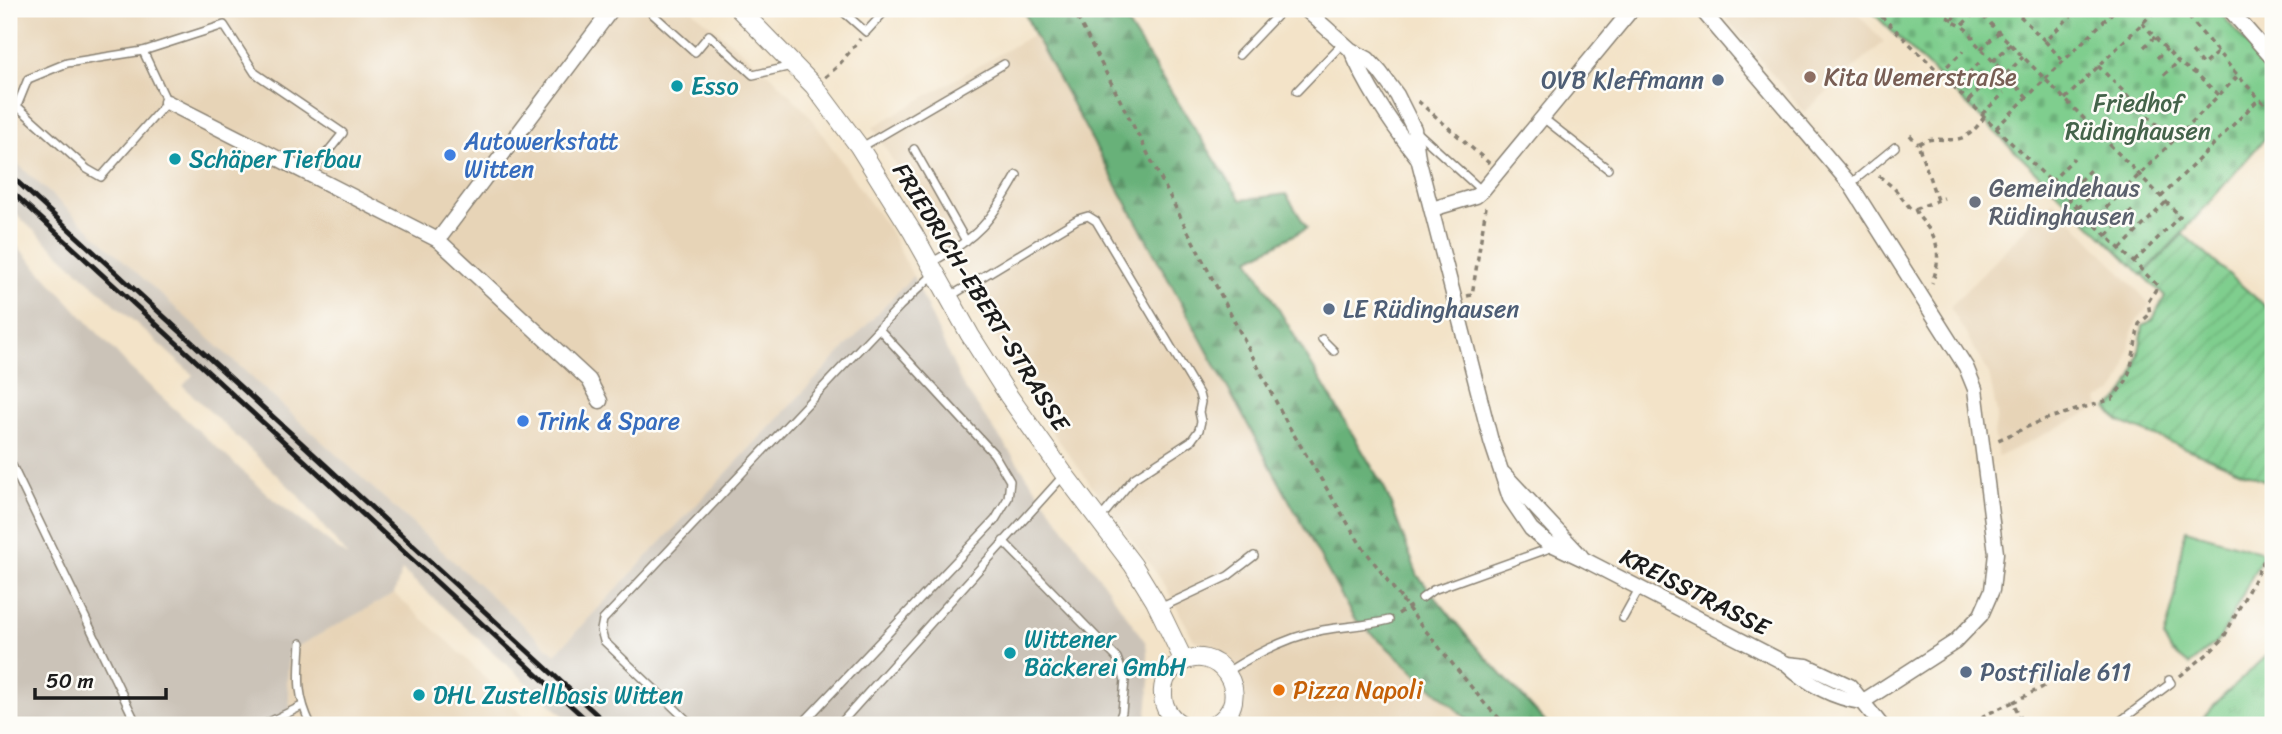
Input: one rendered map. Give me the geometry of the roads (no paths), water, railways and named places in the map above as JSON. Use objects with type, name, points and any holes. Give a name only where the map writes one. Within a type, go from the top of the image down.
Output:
[{"type":"street","points":[[438,240],[612,9]]},
{"type":"street","name":"FRIEDRICH-EBERT-STRASSE","points":[[739,9],[796,65],[860,148],[1009,396],[1133,565],[1159,608],[1184,661]]},
{"type":"street","name":"KREISSTRASSE","points":[[1305,9],[1347,46],[1368,59],[1397,95],[1414,129],[1418,158],[1491,441],[1510,498],[1518,513],[1531,529],[1559,542],[1583,559],[1787,664],[1806,682],[1844,699],[1862,702]]},
{"type":"street","points":[[1432,209],[1479,193],[1632,9]]},
{"type":"street","points":[[1701,9],[1850,184],[1971,377],[1975,389],[1996,553],[1994,578],[1987,603],[1973,625],[1955,642],[1862,702],[1881,725]]},
{"type":"street","points":[[2229,9],[2273,59]]},
{"type":"street","name":"KREISSTRASSE","points":[[1347,46],[1359,70],[1418,158]]},
{"type":"street","points":[[167,102],[438,240],[589,380],[600,401]]},
{"type":"street","points":[[1179,724],[1167,710],[1163,694],[1167,677],[1184,661],[1204,658],[1219,664],[1233,684],[1233,703],[1227,722]]},
{"type":"lane","points":[[647,9],[695,52],[709,35],[753,75],[796,65]]},
{"type":"lane","points":[[840,9],[866,32],[887,9]]},
{"type":"lane","points":[[1239,55],[1283,9]]},
{"type":"lane","points":[[143,51],[167,102],[101,177],[87,169],[16,106],[28,79],[67,63],[143,51],[224,25],[255,73],[343,133],[309,174]]},
{"type":"lane","points":[[1297,91],[1347,46]]},
{"type":"lane","points":[[860,148],[1004,64]]},
{"type":"lane","points":[[1542,118],[1608,169]]},
{"type":"lane","points":[[1414,129],[1479,193]]},
{"type":"lane","points":[[1850,184],[1895,147]]},
{"type":"lane","points":[[914,149],[966,242]]},
{"type":"lane","points":[[692,725],[604,641],[601,629],[603,620],[879,329],[932,268],[978,233],[998,209],[1017,175]]},
{"type":"lane","points":[[949,297],[1078,219],[1088,216],[1096,221],[1199,394],[1201,402],[1199,430],[1191,441],[1134,478],[1099,520]]},
{"type":"lane","points":[[801,725],[995,520],[1008,498],[1010,481],[994,454],[879,329]]},
{"type":"lane","points":[[1322,338],[1335,351]]},
{"type":"lane","points":[[9,459],[137,725]]},
{"type":"lane","points":[[839,725],[1064,474]]},
{"type":"lane","points":[[1003,541],[1117,658],[1125,680],[1122,712],[1117,725]]},
{"type":"lane","points":[[1422,598],[1433,590],[1559,542]]},
{"type":"lane","points":[[1159,608],[1228,576],[1254,556]]},
{"type":"lane","points":[[1623,618],[1640,589]]},
{"type":"lane","points":[[1227,672],[1258,652],[1322,630],[1389,620]]},
{"type":"lane","points":[[301,643],[298,686],[302,706],[311,725]]},
{"type":"lane","points":[[2115,725],[2170,681]]},
{"type":"lane","points":[[263,725],[302,706]]},
{"type":"railway","points":[[9,174],[608,725]]},
{"type":"railway","points":[[9,189],[592,725]]},
{"type":"place","name":"Kita Wemerstraße","points":[[1810,77]]},
{"type":"place","name":"OVB Kleffmann","points":[[1718,80]]},
{"type":"place","name":"Esso","points":[[677,86]]},
{"type":"place","name":"Autowerkstatt Witten","points":[[450,155]]},
{"type":"place","name":"Schäper Tiefbau","points":[[175,159]]},
{"type":"place","name":"Gemeindehaus Rüdinghausen","points":[[1975,202]]},
{"type":"place","name":"LE Rüdinghausen","points":[[1329,309]]},
{"type":"place","name":"Trink & Spare","points":[[523,421]]},
{"type":"place","name":"Wittener Bäckerei GmbH","points":[[1010,653]]},
{"type":"place","name":"Postfiliale 611","points":[[1966,672]]},
{"type":"place","name":"Pizza Napoli","points":[[1279,690]]},
{"type":"place","name":"DHL Zustellbasis Witten","points":[[419,695]]},
{"type":"park label","name":"Friedhof Rüdinghausen","points":[[2138,117]]}]
